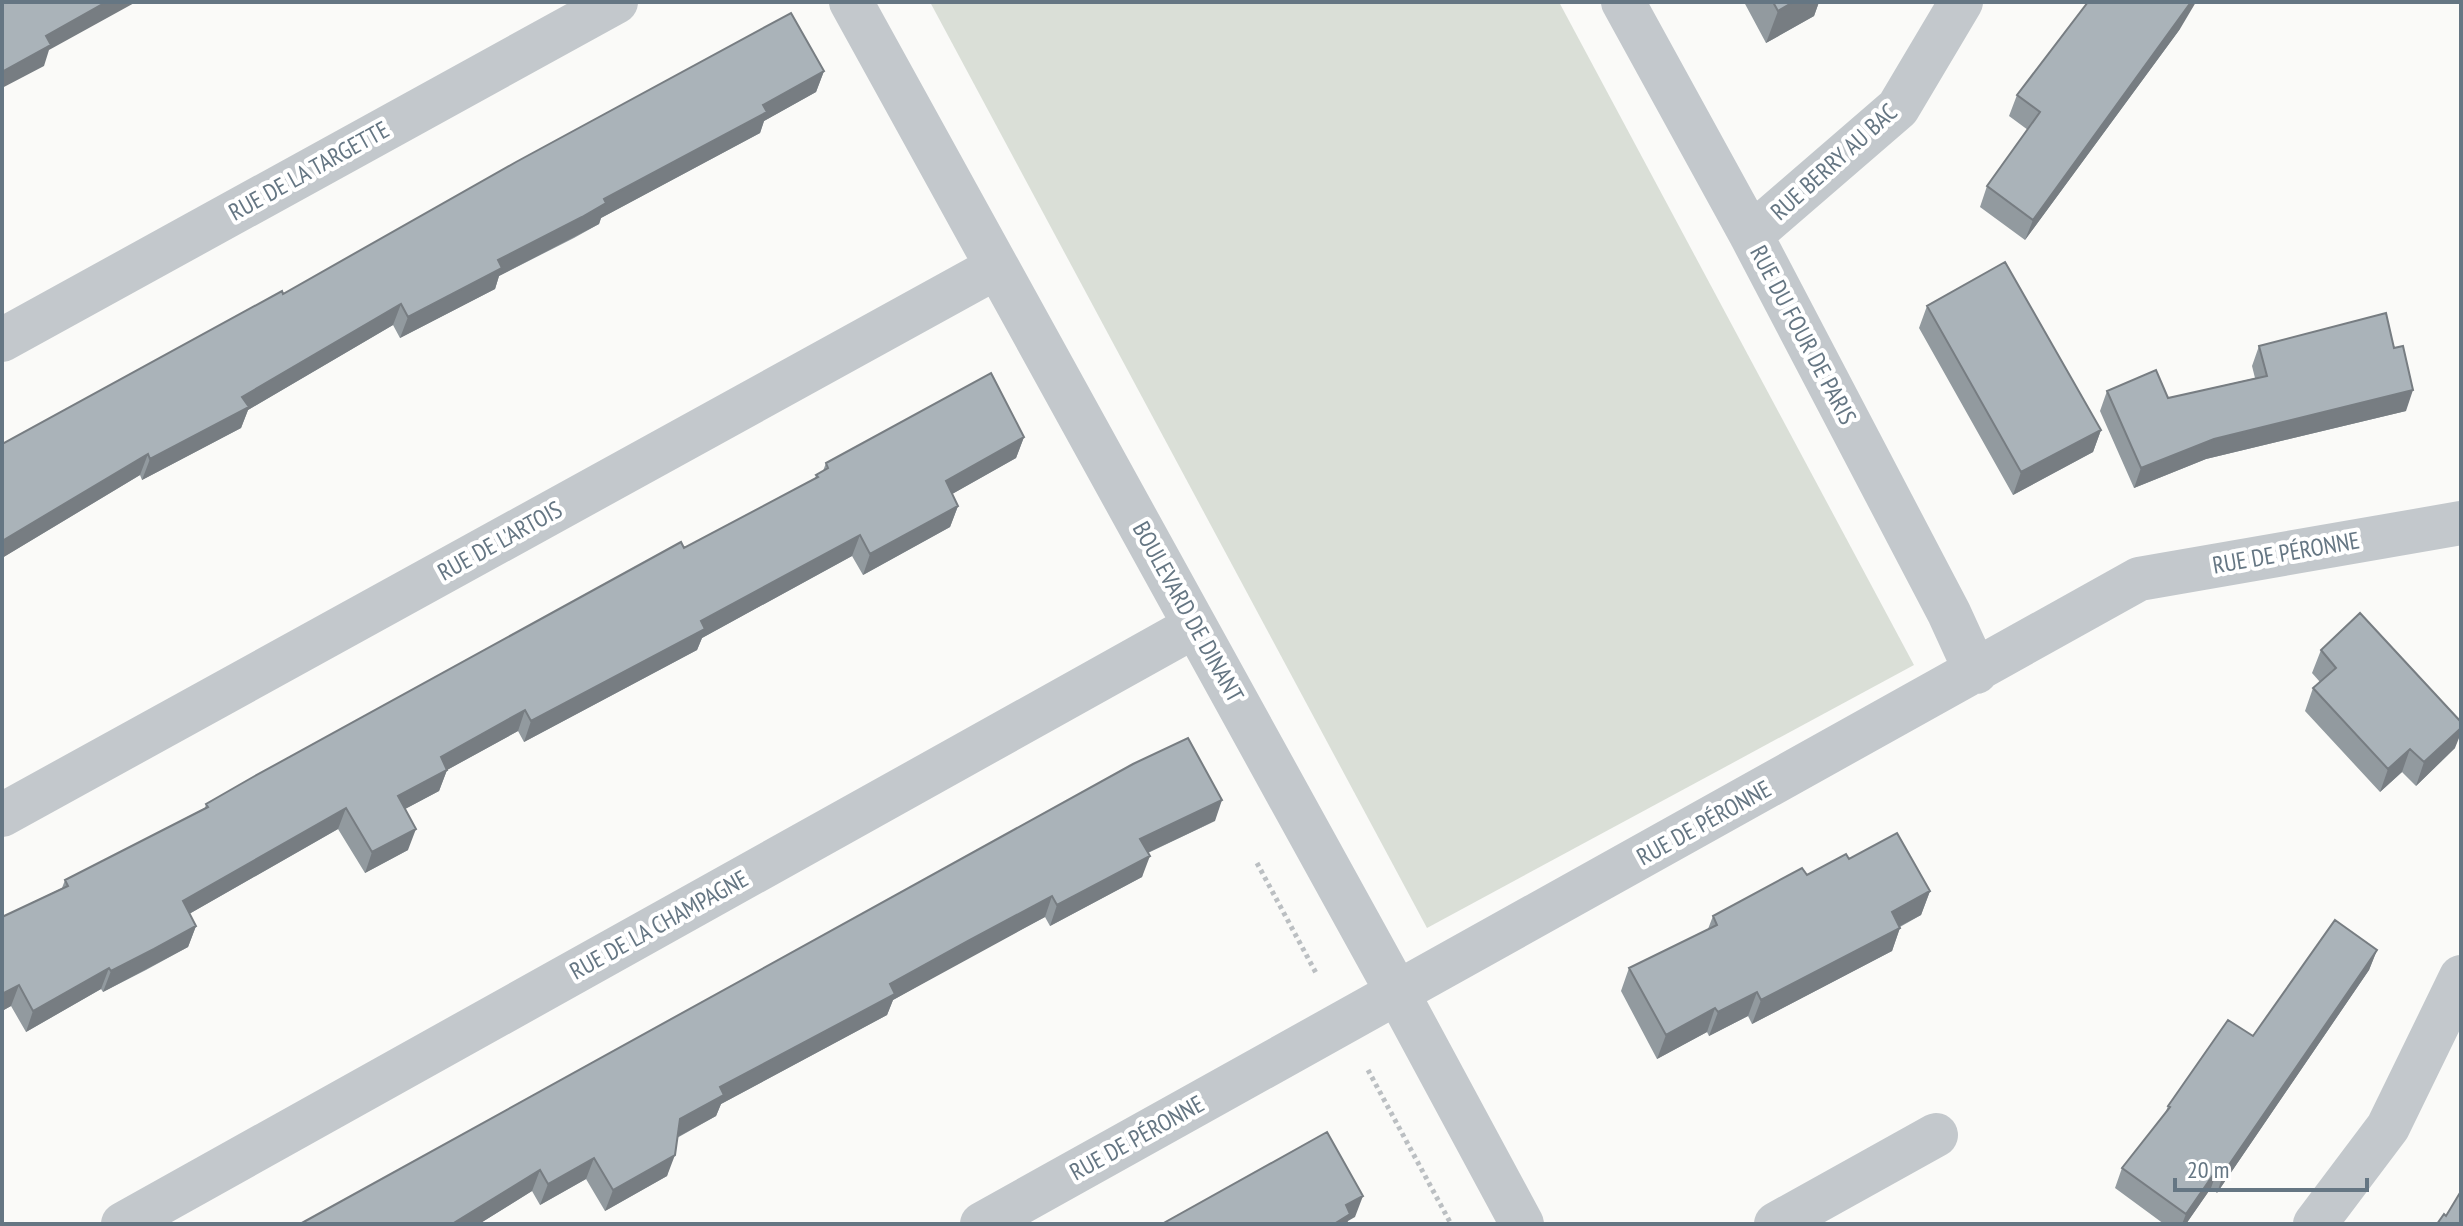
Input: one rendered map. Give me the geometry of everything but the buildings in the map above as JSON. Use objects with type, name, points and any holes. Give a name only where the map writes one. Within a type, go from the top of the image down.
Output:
[{"type":"street","name":"RUE DE LA TARGETTE","points":[[2,340],[616,2]]},
{"type":"street","name":"BOULEVARD DE DINANT","points":[[851,2],[1522,1224]]},
{"type":"street","name":"RUE DU FOUR DE PARIS","points":[[1623,2],[1751,235],[1949,613],[1976,672]]},
{"type":"street","name":"RUE BERRY AU BAC","points":[[1751,235],[1898,108],[1961,2]]},
{"type":"street","name":"RUE DE L'ARTOIS","points":[[2,815],[997,267]]},
{"type":"street","name":"RUE DE PÉRONNE","points":[[982,1224],[2139,579],[2461,523]]},
{"type":"street","name":"RUE DE LA CHAMPAGNE","points":[[123,1224],[1195,626]]},
{"type":"street","points":[[2315,1224],[2388,1127],[2461,977]]},
{"type":"street","points":[[1776,1224],[1936,1135]]},
{"type":"shaded area","points":[[930,2],[1559,2],[1914,665],[1427,928]]}]
